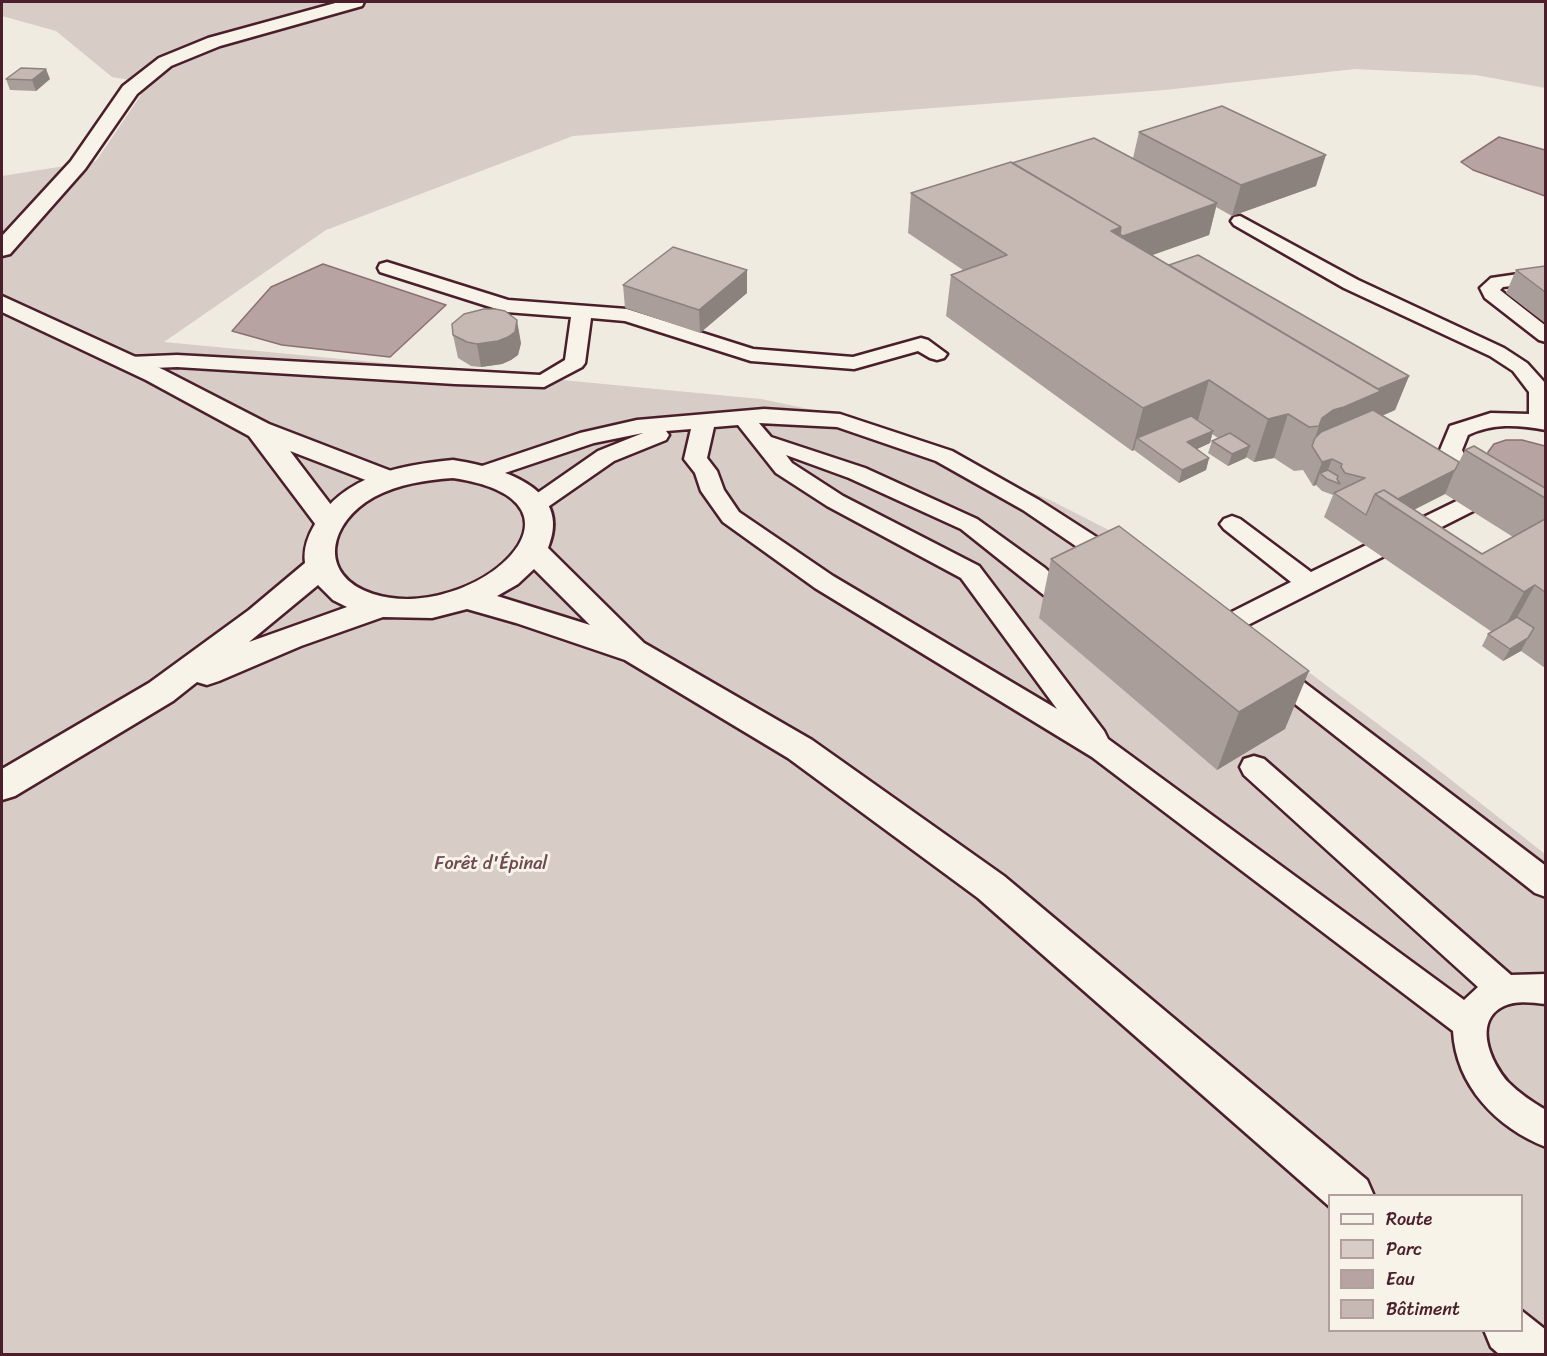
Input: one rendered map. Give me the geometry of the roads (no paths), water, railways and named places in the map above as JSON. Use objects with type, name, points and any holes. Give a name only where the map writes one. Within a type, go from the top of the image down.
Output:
[{"type":"main road","points":[[2,249],[78,165],[130,90],[165,63],[214,42],[356,2]]},
{"type":"main road","points":[[2,303],[129,363],[259,430],[389,480]]},
{"type":"main road","points":[[259,430],[329,522]]},
{"type":"main road","points":[[453,469],[484,473],[514,486],[534,506],[539,520],[539,535],[533,550],[508,578],[467,599],[425,608],[383,606],[355,598],[333,584],[321,566],[319,544],[329,522],[344,505],[364,491],[389,480],[420,471],[453,469]]},
{"type":"main road","points":[[533,550],[636,652]]},
{"type":"main road","points":[[2,786],[161,692],[260,618],[321,566]]},
{"type":"main road","points":[[467,599],[526,615],[636,652],[800,749],[991,886],[1349,1194]]},
{"type":"main road","points":[[161,692],[290,638],[383,606]]},
{"type":"main road","points":[[1510,1332],[1536,1354]]},
{"type":"lane","points":[[1240,221],[1351,284],[1497,352],[1520,367],[1540,391],[1543,424],[1516,418],[1481,420],[1458,431],[1451,450],[1462,472],[1491,493],[1516,504],[1545,511]]},
{"type":"lane","points":[[387,268],[506,306],[627,315],[752,355],[854,363],[921,344],[937,354]]},
{"type":"lane","points":[[1545,276],[1498,282],[1490,288],[1492,294],[1545,336]]},
{"type":"lane","points":[[129,363],[189,362],[544,381],[575,363],[582,311]]},
{"type":"lane","points":[[484,473],[588,438],[637,427],[764,416],[840,421],[944,456],[1031,505],[1139,577]]},
{"type":"lane","points":[[744,418],[784,468],[835,501],[970,572],[1102,749]]},
{"type":"lane","points":[[534,506],[606,456],[697,422]]},
{"type":"lane","points":[[697,422],[695,459],[706,471],[714,491],[730,517],[824,582],[1102,749],[1471,1025]]},
{"type":"lane","points":[[765,442],[803,453],[856,473],[969,524],[1059,594]]},
{"type":"lane","points":[[1491,493],[1310,584],[1226,637],[1545,884]]},
{"type":"lane","points":[[1232,524],[1310,584]]},
{"type":"lane","points":[[1254,767],[1503,989]]},
{"type":"lane","points":[[1545,989],[1528,987],[1503,989],[1483,1000],[1471,1017],[1469,1039],[1476,1063],[1492,1089],[1516,1112],[1545,1130]]},
{"type":"water","points":[[1499,137],[1545,150],[1545,196],[1473,170],[1461,162]]},
{"type":"water","points":[[323,264],[446,305],[390,357],[282,345],[232,331],[271,287]]},
{"type":"water","points":[[1506,440],[1522,440],[1545,446],[1545,490],[1488,460],[1488,452],[1494,444]]},
{"type":"park label","name":"Forêt d'Épinal","points":[[491,864]]}]
